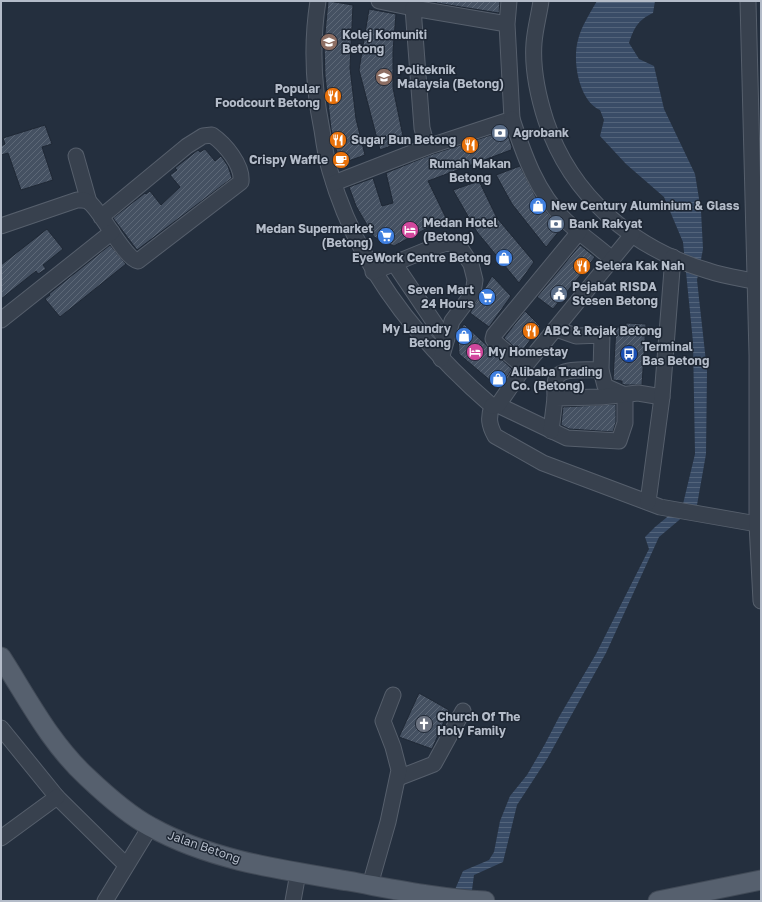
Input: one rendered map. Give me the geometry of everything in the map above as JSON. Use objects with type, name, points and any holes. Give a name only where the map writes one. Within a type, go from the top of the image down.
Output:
[{"type":"main road","name":"Jalan Betong","points":[[4,669],[59,747],[85,776],[111,798],[150,827],[227,858],[370,885],[468,900]]},
{"type":"main road","points":[[658,901],[761,880]]},
{"type":"street","points":[[318,1],[313,31],[314,78],[330,171],[347,220],[373,272],[410,324],[441,359],[495,406],[567,438],[619,441],[625,423],[625,394]]},
{"type":"street","points":[[379,1],[507,24]]},
{"type":"street","points":[[509,1],[507,24],[512,119],[524,155],[542,190],[564,220],[612,259]]},
{"type":"street","points":[[541,1],[534,43],[538,95],[553,141],[575,180],[598,207],[632,235],[646,244],[709,272],[754,281]]},
{"type":"street","points":[[748,1],[754,281],[759,355],[757,524],[761,600]]},
{"type":"street","points":[[413,8],[422,128],[427,148]]},
{"type":"street","points":[[334,183],[427,148],[512,119]]},
{"type":"street","points":[[76,156],[89,202],[100,217],[132,258],[138,261],[241,182],[242,174],[221,141],[212,135],[203,136],[187,146],[100,217]]},
{"type":"street","points":[[1,226],[77,200],[84,199],[89,202]]},
{"type":"street","points":[[1,320],[112,232]]},
{"type":"street","points":[[524,367],[496,343],[493,339],[494,335],[578,232]]},
{"type":"street","points":[[632,235],[524,367],[495,406],[489,417],[490,428],[495,436],[543,464],[654,504],[701,515],[757,524]]},
{"type":"street","points":[[373,272],[447,243],[455,245],[461,249],[472,270],[475,280],[473,293],[452,321],[441,359]]},
{"type":"street","points":[[654,504],[662,397],[677,258]]},
{"type":"street","points":[[394,263],[446,340]]},
{"type":"street","points":[[556,329],[576,336],[602,334],[601,370],[605,386],[625,394]]},
{"type":"street","points":[[551,431],[556,379],[560,373],[567,371],[601,370]]},
{"type":"street","points":[[555,398],[638,393],[662,397]]},
{"type":"street","points":[[370,885],[388,822],[400,770],[383,721],[393,695]]},
{"type":"street","points":[[398,778],[434,764],[463,712]]},
{"type":"street","points":[[1,728],[57,797],[126,865]]},
{"type":"street","points":[[1,838],[57,797]]},
{"type":"street","points":[[105,901],[150,827]]},
{"type":"street","points":[[293,901],[298,872]]},
{"type":"water","points":[[597,1],[655,1],[653,13],[637,25],[629,43],[639,59],[654,66],[664,109],[695,174],[701,211],[703,249],[697,280],[707,371],[706,454],[697,505],[659,537],[606,653],[547,759],[517,805],[503,862],[474,875],[472,890],[468,901],[450,901],[463,871],[489,860],[494,852],[500,821],[510,796],[527,775],[596,654],[649,549],[645,537],[683,504],[695,454],[693,342],[683,242],[664,197],[626,164],[600,136],[604,120],[600,110],[587,98],[579,80],[576,49],[579,35]]},
{"type":"building","points":[[328,1],[353,5],[350,68],[356,119],[365,155],[340,164],[331,129],[325,76],[324,44]]},
{"type":"building","points":[[437,1],[500,1],[499,13],[436,3]]},
{"type":"building","points":[[369,9],[396,14],[393,51],[393,88],[404,141],[380,150],[359,70]]},
{"type":"building","points":[[45,125],[52,144],[42,147],[53,180],[21,190],[8,153],[1,155],[1,146],[5,144],[3,138]]},
{"type":"building","points":[[506,130],[512,147],[511,150],[428,181],[446,218],[394,246],[374,237],[356,206],[349,187],[373,178],[382,206],[393,203],[386,173],[430,155]]},
{"type":"building","points":[[205,149],[215,161],[221,156],[228,166],[232,178],[137,250],[113,218],[145,193],[146,194],[150,191],[161,205],[180,187],[170,175],[177,170],[175,168],[198,150],[200,152]]},
{"type":"building","points":[[520,166],[539,203],[561,229],[546,247],[512,204],[496,175]]},
{"type":"building","points":[[479,181],[497,218],[534,262],[519,283],[477,232],[453,190]]},
{"type":"building","points":[[47,229],[63,249],[43,265],[46,269],[38,274],[36,271],[1,299],[1,265]]},
{"type":"building","points":[[110,245],[126,264],[60,317],[45,299],[50,295],[49,294]]},
{"type":"building","points":[[580,245],[595,257],[553,309],[537,297]]},
{"type":"building","points":[[492,276],[511,296],[489,327],[470,313]]},
{"type":"building","points":[[525,311],[540,326],[521,353],[504,338]]},
{"type":"building","name":"Terminal Bas Betong","points":[[626,323],[646,324],[642,385],[625,385],[622,384],[622,381],[613,380],[616,327],[626,327]]},
{"type":"building","points":[[464,324],[512,369],[499,388],[459,354],[458,333]]},
{"type":"building","points":[[616,404],[616,422],[613,432],[569,429],[561,425],[563,407]]},
{"type":"building","name":"Church Of The Holy Family","points":[[419,693],[449,710],[432,749],[399,737]]},
{"type":"place","name":"Kolej Komuniti Betong","points":[[329,42]]},
{"type":"place","name":"Politeknik Malaysia (Betong)","points":[[384,77]]},
{"type":"place","name":"Popular Foodcourt Betong","points":[[333,96]]},
{"type":"place","name":"Agrobank","points":[[500,133]]},
{"type":"place","name":"Sugar Bun Betong","points":[[338,140]]},
{"type":"place","name":"Rumah Makan Betong","points":[[470,145]]},
{"type":"place","name":"Crispy Waffle","points":[[341,160]]},
{"type":"place","name":"New Century Aluminium & Glass","points":[[538,206]]},
{"type":"place","name":"Bank Rakyat","points":[[556,224]]},
{"type":"place","name":"Medan Hotel (Betong)","points":[[410,230]]},
{"type":"place","name":"Medan Supermarket (Betong)","points":[[386,236]]},
{"type":"place","name":"EyeWork Centre Betong","points":[[504,258]]},
{"type":"place","name":"Selera Kak Nah","points":[[582,266]]},
{"type":"place","name":"Pejabat RISDA Stesen Betong","points":[[559,294]]},
{"type":"place","name":"Seven Mart 24 Hours","points":[[487,297]]},
{"type":"place","name":"ABC & Rojak Betong","points":[[531,331]]},
{"type":"place","name":"My Laundry Betong","points":[[464,336]]},
{"type":"place","name":"My Homestay","points":[[475,352]]},
{"type":"place","name":"Terminal Bas Betong","points":[[629,354]]},
{"type":"place","name":"Alibaba Trading Co. (Betong)","points":[[498,379]]},
{"type":"place","name":"Church Of The Holy Family","points":[[424,724]]}]
